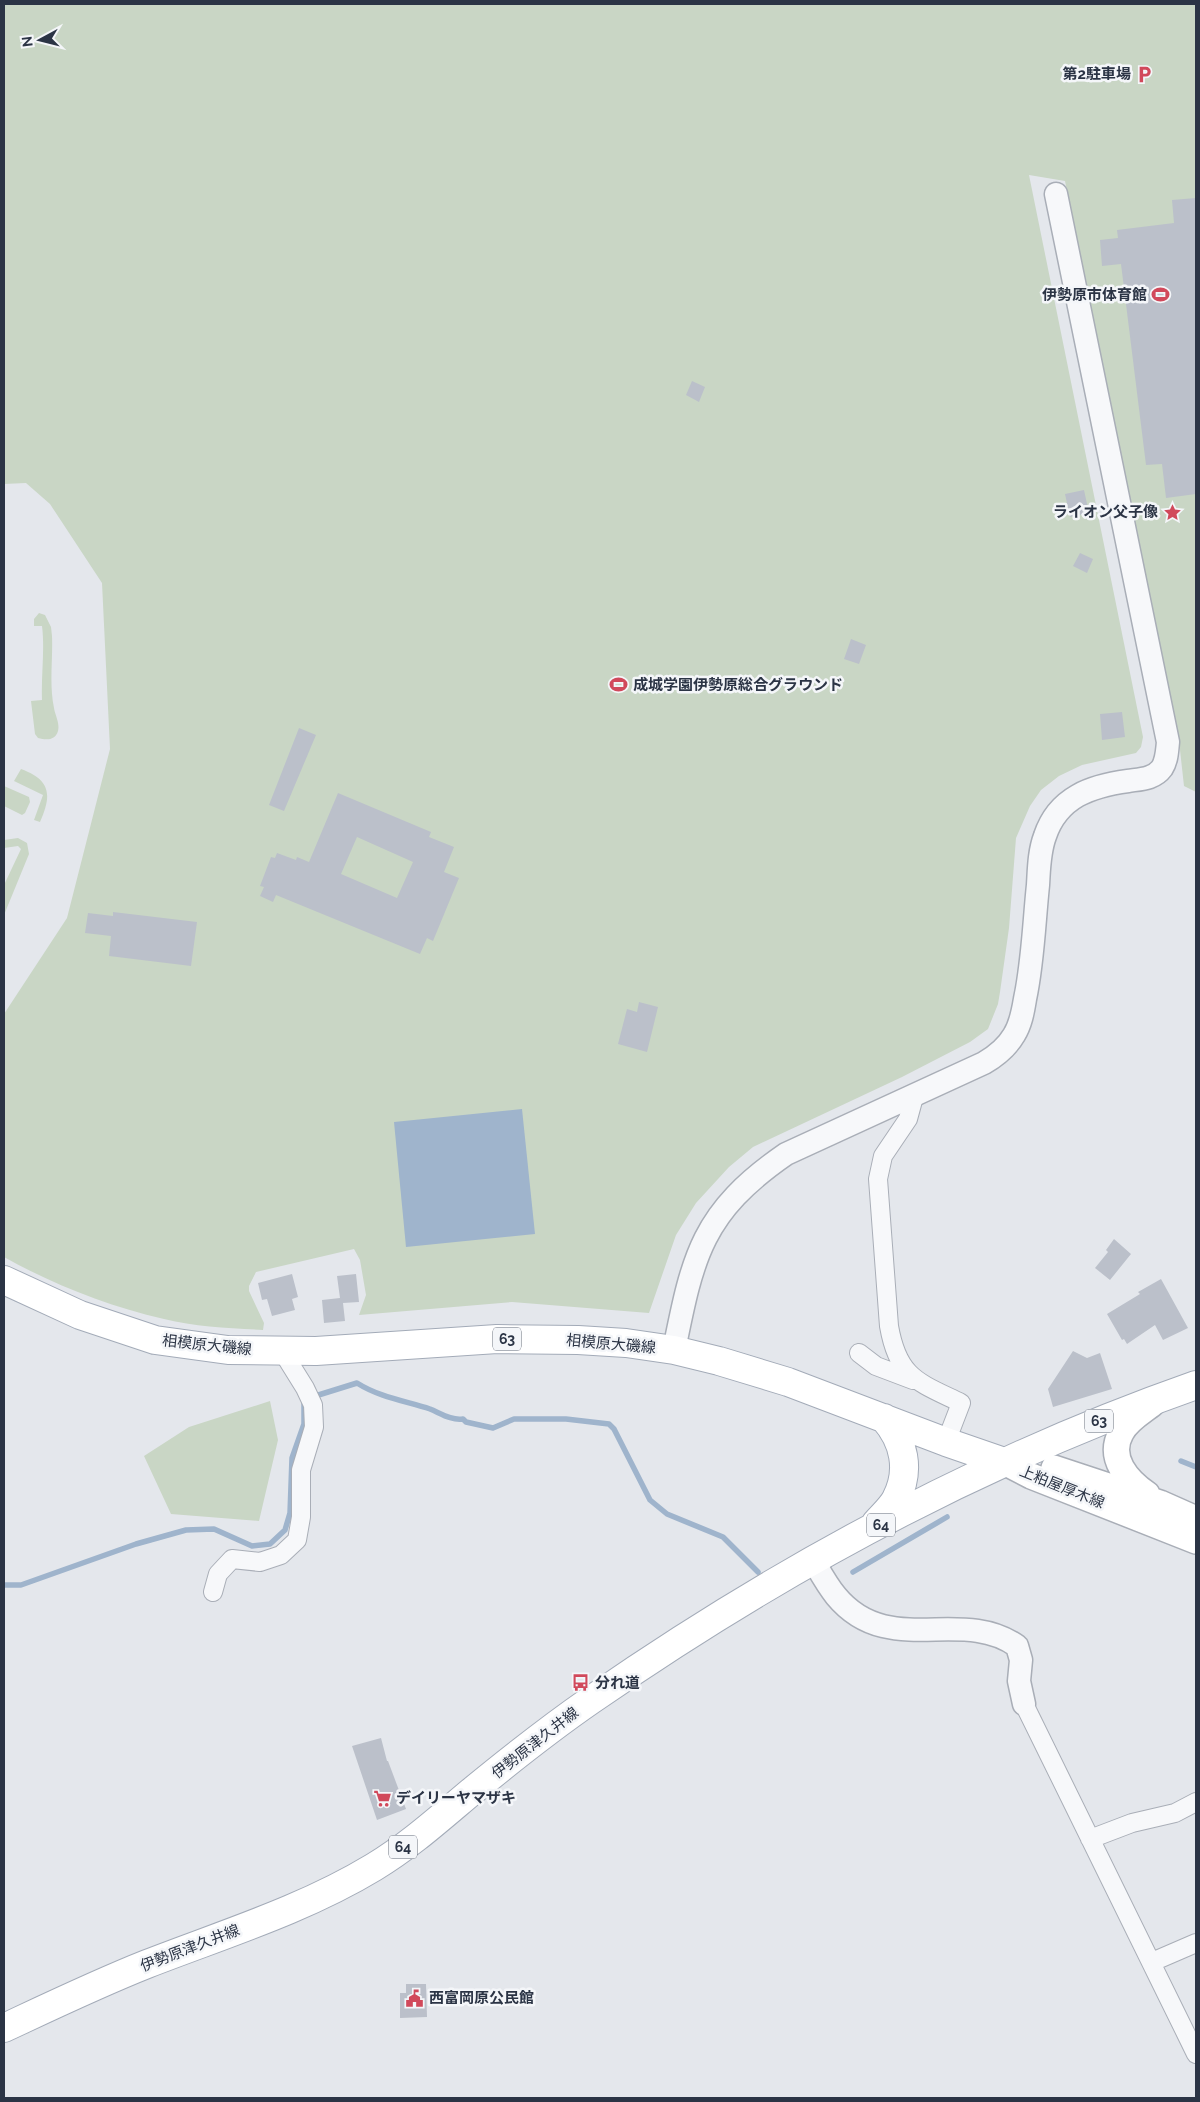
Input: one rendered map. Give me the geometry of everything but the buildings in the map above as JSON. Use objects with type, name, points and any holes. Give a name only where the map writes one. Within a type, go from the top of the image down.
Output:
[{"type":"main road","name":"相模原大磯線","points":[[4,1280],[80,1315],[155,1340],[228,1350],[316,1351],[497,1339],[588,1340],[674,1350],[719,1361],[788,1382],[1004,1462]]},
{"type":"main road","name":"63","points":[[1004,1462],[1073,1431],[1196,1385]]},
{"type":"main road","points":[[1160,1398],[1131,1420],[1121,1432],[1117,1444],[1119,1463],[1123,1472],[1134,1485],[1160,1503]]},
{"type":"main road","points":[[870,1530],[896,1500],[905,1473],[898,1437],[884,1418]]},
{"type":"main road","name":"上粕屋厚木線","points":[[1004,1462],[1051,1467],[1160,1503],[1196,1519]]},
{"type":"main road","name":"上粕屋厚木線","points":[[1004,1462],[1031,1476],[1196,1541]]},
{"type":"main road","name":"伊勢原津久井線","points":[[4,2028],[145,1964],[235,1932],[332,1891],[376,1866],[416,1838],[525,1748],[591,1700],[759,1590],[870,1530],[1004,1462]]},
{"type":"street","points":[[674,1350],[688,1280],[696,1256],[723,1208],[739,1190],[762,1170],[786,1154],[984,1064],[998,1054],[1015,1034],[1020,1022],[1028,983],[1042,846],[1045,834],[1057,814],[1078,794],[1092,788],[1151,777],[1162,767],[1167,758],[1168,742],[1056,194]]},
{"type":"street","points":[[914,1097],[908,1119],[883,1156],[878,1179],[889,1326],[893,1348],[900,1362],[916,1382]]},
{"type":"street","points":[[213,1592],[218,1574],[232,1559],[260,1562],[281,1555],[297,1540],[301,1517],[301,1470],[314,1427],[313,1405],[306,1388],[282,1351]]},
{"type":"street","points":[[858,1353],[876,1366],[961,1403],[946,1442]]},
{"type":"street","points":[[813,1560],[836,1596],[854,1613],[877,1624],[898,1630],[955,1629],[984,1631],[1005,1637],[1017,1646],[1021,1660],[1019,1681],[1024,1704],[1196,2054]]},
{"type":"street","points":[[1090,1839],[1132,1823],[1175,1813],[1196,1802]]},
{"type":"street","points":[[1152,1962],[1196,1943]]},
{"type":"green space","name":"成城学園伊勢原総合グラウンド","points":[[4,4],[1196,4],[1196,792],[1184,786],[1180,750],[1065,181],[1029,175],[1143,737],[1141,747],[1136,753],[1082,765],[1059,776],[1041,790],[1030,806],[1016,838],[1009,928],[1000,992],[998,1004],[988,1029],[970,1042],[902,1077],[753,1147],[729,1167],[696,1203],[676,1235],[649,1313],[512,1302],[359,1315],[366,1295],[360,1260],[354,1249],[256,1272],[249,1286],[249,1291],[264,1323],[263,1330],[213,1327],[164,1319],[122,1308],[42,1277],[4,1257],[4,1014],[67,918],[110,749],[102,583],[50,504],[26,483],[4,484]]},
{"type":"green space","points":[[39,613],[45,615],[51,627],[52,690],[58,725],[55,737],[47,739],[38,738],[35,734],[31,701],[42,700],[42,626],[34,626],[34,619]]},
{"type":"green space","points":[[21,769],[38,778],[46,790],[46,804],[40,822],[34,820],[43,795],[14,781]]},
{"type":"green space","points":[[4,786],[29,797],[30,802],[25,813],[22,815],[4,806]]},
{"type":"green space","points":[[18,838],[27,843],[29,854],[4,915],[4,885],[21,849],[18,846],[4,848],[4,840]]},
{"type":"green space","points":[[270,1401],[278,1440],[259,1521],[171,1514],[144,1456],[189,1427]]},
{"type":"water","points":[[522,1109],[535,1234],[406,1247],[394,1122]]},
{"type":"waterway","points":[[312,1397],[357,1383],[383,1395],[430,1409],[450,1418],[463,1419],[466,1422],[493,1428],[514,1419],[566,1419],[609,1424],[614,1429],[650,1500],[667,1514],[723,1537],[758,1572]]},
{"type":"waterway","points":[[4,1585],[21,1585],[136,1544],[186,1530],[214,1529],[252,1546],[270,1544],[285,1530],[290,1513],[292,1458],[304,1424],[304,1400]]},
{"type":"waterway","points":[[1181,1461],[1196,1467]]},
{"type":"waterway","points":[[853,1572],[947,1517]]},
{"type":"place","name":"第2駐車場","points":[[1145,74]]},
{"type":"place","name":"伊勢原市体育館","points":[[1161,295]]},
{"type":"place","name":"ライオン父子像","points":[[1172,512]]},
{"type":"place","name":"成城学園伊勢原総合グラウンド","points":[[619,685]]},
{"type":"place","name":"分れ道","points":[[581,1683]]},
{"type":"place","name":"デイリーヤマザキ","points":[[382,1798]]},
{"type":"place","name":"西富岡原公民館","points":[[415,1998]]}]
